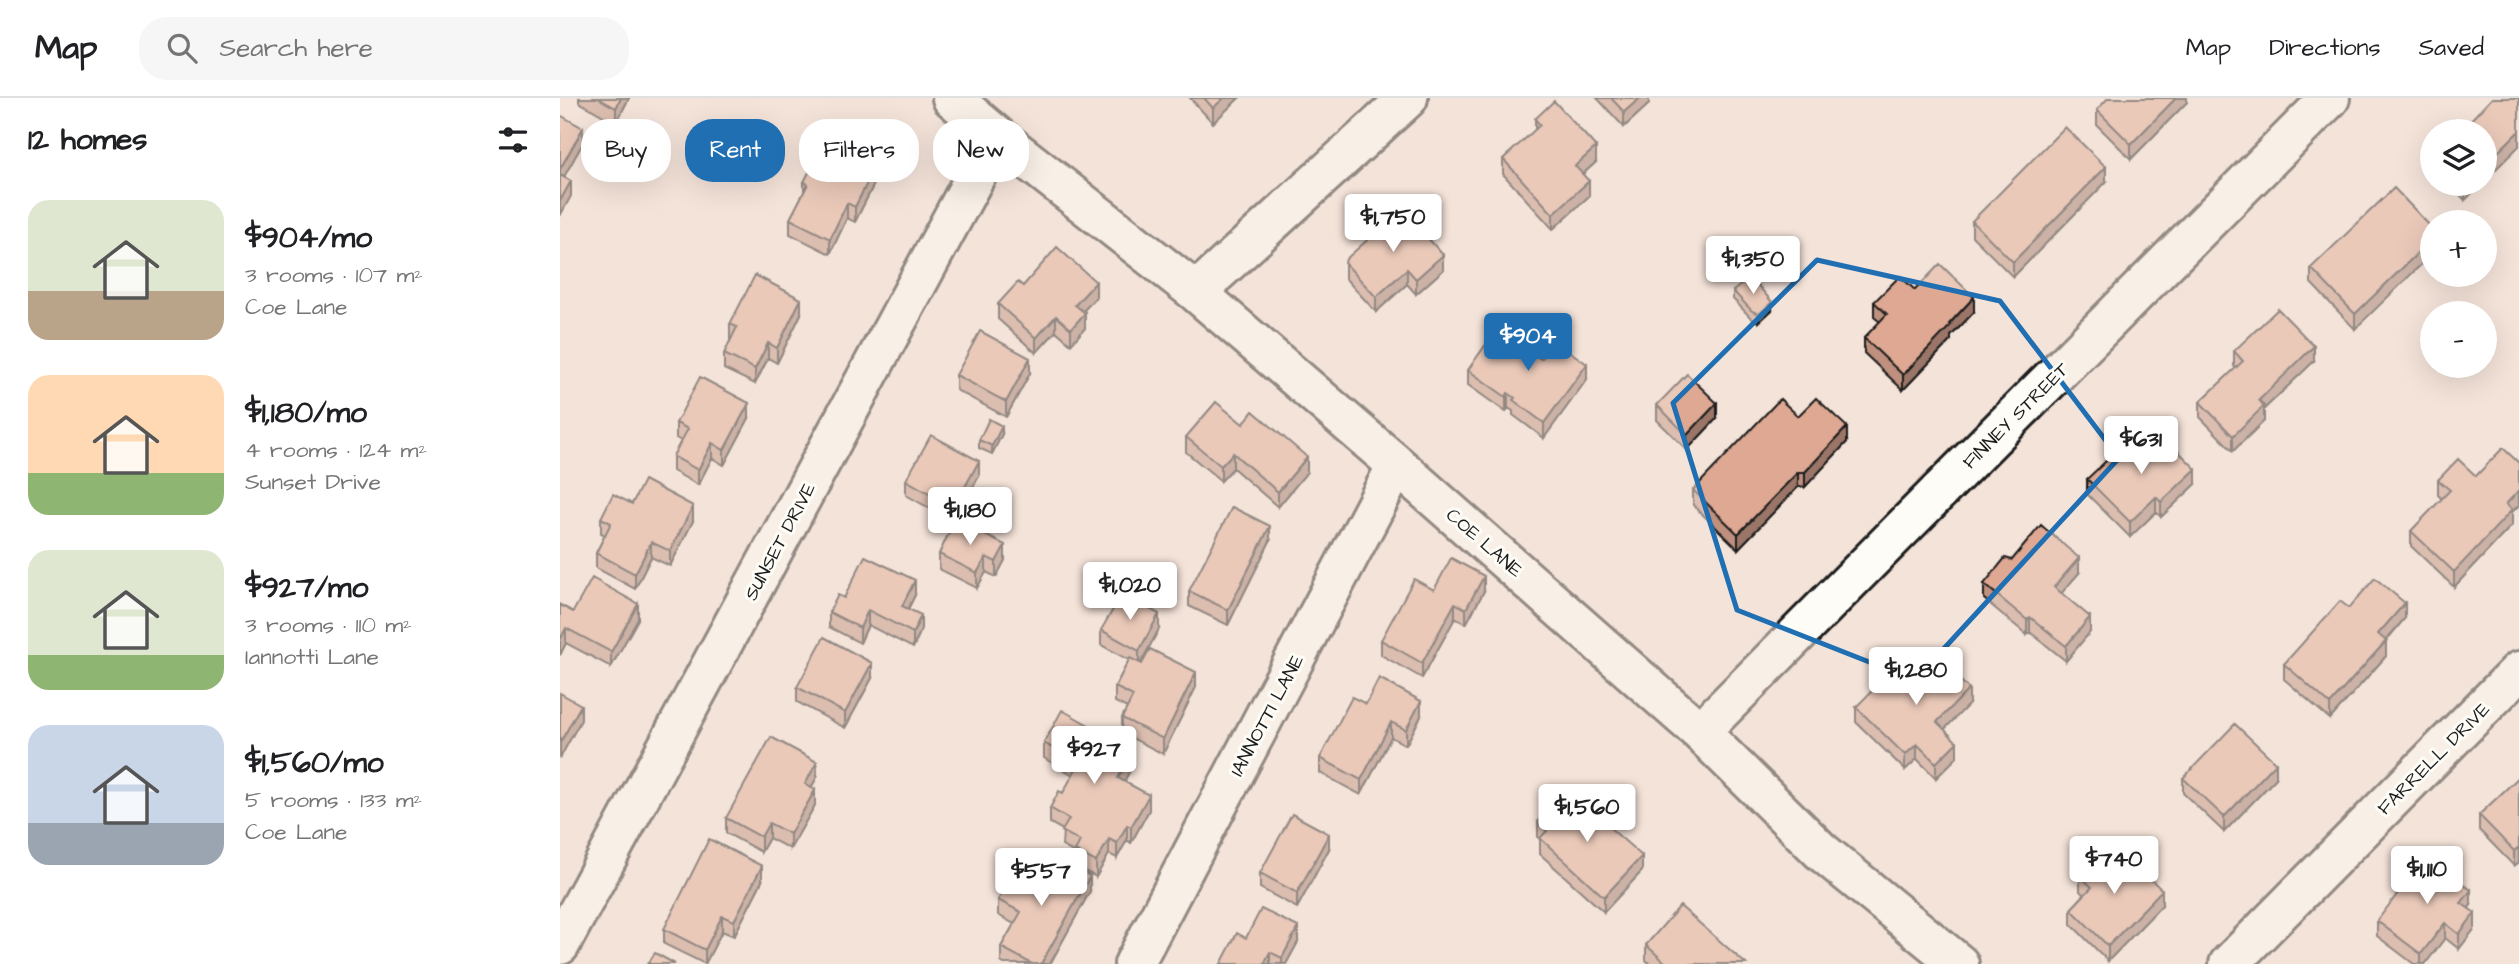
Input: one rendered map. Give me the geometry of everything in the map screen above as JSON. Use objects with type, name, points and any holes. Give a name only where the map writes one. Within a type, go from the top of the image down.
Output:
[{"type":"street","name":"COE LANE","points":[[952,98],[977,119]]},
{"type":"street","points":[[1196,292],[1408,98]]},
{"type":"street","name":"FINNEY STREET","points":[[1700,732],[2330,98]]},
{"type":"street","name":"COE LANE","points":[[1029,161],[1196,292],[1397,465],[1700,732],[1821,851],[1959,964]]},
{"type":"street","name":"SUNSET DRIVE","points":[[560,945],[972,182]]},
{"type":"street","name":"IANNOTTI LANE","points":[[1134,964],[1397,465]]},
{"type":"street","name":"FARRELL DRIVE","points":[[2229,964],[2519,671]]},
{"type":"highlighted area","points":[[1817,260],[2000,301],[2119,458],[1915,680],[1737,610],[1673,403]]},
{"type":"building","points":[[598,98],[621,98],[616,108]]},
{"type":"building","points":[[1204,98],[1224,98],[1213,108]]},
{"type":"building","points":[[1611,98],[1640,98],[1624,112]]},
{"type":"building","points":[[2108,98],[2176,98],[2131,144],[2097,110]]},
{"type":"building","points":[[2492,98],[2519,98],[2519,131],[2497,153],[2497,119],[2472,119]]},
{"type":"building","points":[[1554,101],[1596,147],[1575,166],[1589,181],[1553,214],[1503,159],[1540,125],[1535,119]]},
{"type":"building","points":[[560,115],[581,127],[581,132],[560,169]]},
{"type":"building","points":[[2065,127],[2106,167],[2013,262],[1972,221]]},
{"type":"building","points":[[560,175],[571,181],[560,201]]},
{"type":"building","points":[[804,182],[868,182],[855,207],[847,203],[830,239],[790,219],[808,184]]},
{"type":"building","points":[[2394,188],[2420,215],[2420,251],[2355,314],[2311,268]]},
{"type":"building","points":[[1402,209],[1443,255],[1416,279],[1407,269],[1376,297],[1345,263],[1346,259]]},
{"type":"building","points":[[1057,247],[1096,282],[1075,305],[1085,313],[1071,329],[1056,316],[1036,338],[998,304],[1018,282],[1023,286]]},
{"type":"building","points":[[1940,264],[1974,297],[1903,375],[1864,338],[1887,314],[1874,302],[1900,276],[1915,290]]},
{"type":"building","points":[[755,275],[801,299],[777,348],[768,343],[755,369],[724,354],[737,327],[730,324]]},
{"type":"building","points":[[1751,277],[1772,302],[1759,314],[1752,311],[1733,291]]},
{"type":"building","points":[[2278,309],[2314,346],[2259,400],[2264,406],[2233,436],[2200,402],[2243,361],[2234,351]]},
{"type":"building","points":[[1498,327],[1541,359],[1555,341],[1587,364],[1544,423],[1513,400],[1515,398],[1508,393],[1506,397],[1468,370]]},
{"type":"building","points":[[980,331],[1030,358],[1006,402],[956,375]]},
{"type":"building","points":[[1687,374],[1717,403],[1687,435],[1657,405]]},
{"type":"building","points":[[700,377],[749,403],[724,450],[712,443],[698,470],[673,456],[688,429],[676,423]]},
{"type":"building","points":[[1816,398],[1847,427],[1805,472],[1798,472],[1738,534],[1693,490],[1780,399],[1798,416]]},
{"type":"building","points":[[1216,402],[1243,424],[1253,411],[1307,457],[1278,492],[1233,453],[1221,466],[1186,437]]},
{"type":"building","points":[[989,419],[1002,426],[992,446],[979,440]]},
{"type":"building","points":[[2161,434],[2196,469],[2161,502],[2156,497],[2130,522],[2087,479],[2124,444],[2137,457]]},
{"type":"building","points":[[931,435],[979,461],[954,507],[906,480]]},
{"type":"building","points":[[2503,448],[2519,463],[2519,490],[2506,504],[2512,510],[2454,572],[2411,531],[2450,490],[2438,480],[2458,459],[2476,476]]},
{"type":"building","points":[[644,480],[693,506],[670,551],[651,542],[635,574],[596,553],[611,523],[601,518],[613,494],[632,504]]},
{"type":"building","points":[[1232,507],[1270,526],[1228,610],[1189,591]]},
{"type":"building","points":[[955,520],[1005,545],[996,562],[986,557],[977,573],[939,554]]},
{"type":"building","points":[[2041,525],[2079,558],[2054,587],[2090,617],[2066,646],[2030,617],[2027,620],[1984,584],[2005,558],[2012,560]]},
{"type":"building","points":[[865,556],[915,580],[902,606],[921,615],[913,633],[868,610],[860,628],[829,612],[838,595],[844,598]]},
{"type":"building","points":[[1451,558],[1484,576],[1466,609],[1455,603],[1422,663],[1381,640],[1414,579],[1434,590]]},
{"type":"building","points":[[592,578],[638,604],[611,652],[566,628],[560,640],[560,605],[573,612]]},
{"type":"building","points":[[2375,578],[2405,603],[2378,634],[2386,641],[2330,704],[2284,664],[2340,601],[2349,608]]},
{"type":"building","points":[[1122,594],[1159,614],[1139,651],[1101,630]]},
{"type":"building","points":[[824,637],[872,663],[845,713],[797,687]]},
{"type":"building","points":[[1150,649],[1196,672],[1163,739],[1122,718],[1133,696],[1115,687],[1130,658],[1142,664]]},
{"type":"building","points":[[1930,651],[1969,689],[1937,722],[1957,742],[1936,763],[1917,744],[1905,755],[1856,707],[1892,671],[1901,680]]},
{"type":"building","points":[[1379,678],[1421,701],[1406,730],[1391,722],[1361,780],[1320,758],[1352,697],[1366,704]]},
{"type":"building","points":[[560,693],[581,705],[560,743]]},
{"type":"building","points":[[1062,710],[1133,750],[1118,778],[1149,795],[1131,827],[1127,825],[1117,843],[1109,839],[1096,862],[1075,851],[1080,841],[1062,831],[1069,819],[1050,808],[1059,791],[1063,793],[1079,763],[1044,743]]},
{"type":"building","points":[[2235,724],[2276,763],[2224,817],[2183,778]]},
{"type":"building","points":[[771,737],[817,762],[805,784],[815,790],[790,834],[769,823],[761,837],[726,818]]},
{"type":"building","points":[[2519,777],[2519,847],[2514,851],[2479,815]]},
{"type":"building","points":[[1567,790],[1642,856],[1604,897],[1540,838],[1547,831],[1538,822]]},
{"type":"building","points":[[1292,814],[1329,834],[1297,893],[1260,873]]},
{"type":"building","points":[[709,839],[762,866],[734,921],[722,916],[705,950],[664,929]]},
{"type":"building","points":[[2103,851],[2115,863],[2125,854],[2162,890],[2108,946],[2071,909],[2092,887],[2080,876]]},
{"type":"building","points":[[1050,854],[1090,876],[1041,964],[1032,964],[1001,947],[1021,912],[998,900],[1014,873],[1033,884]]},
{"type":"building","points":[[2426,856],[2471,890],[2461,903],[2475,913],[2459,934],[2445,923],[2421,954],[2377,921]]},
{"type":"building","points":[[1680,906],[1746,964],[1667,964],[1646,945]]},
{"type":"building","points":[[1261,909],[1298,927],[1282,958],[1270,952],[1264,964],[1221,964],[1237,933],[1246,938]]},
{"type":"building","points":[[655,953],[675,964],[648,964]]}]
